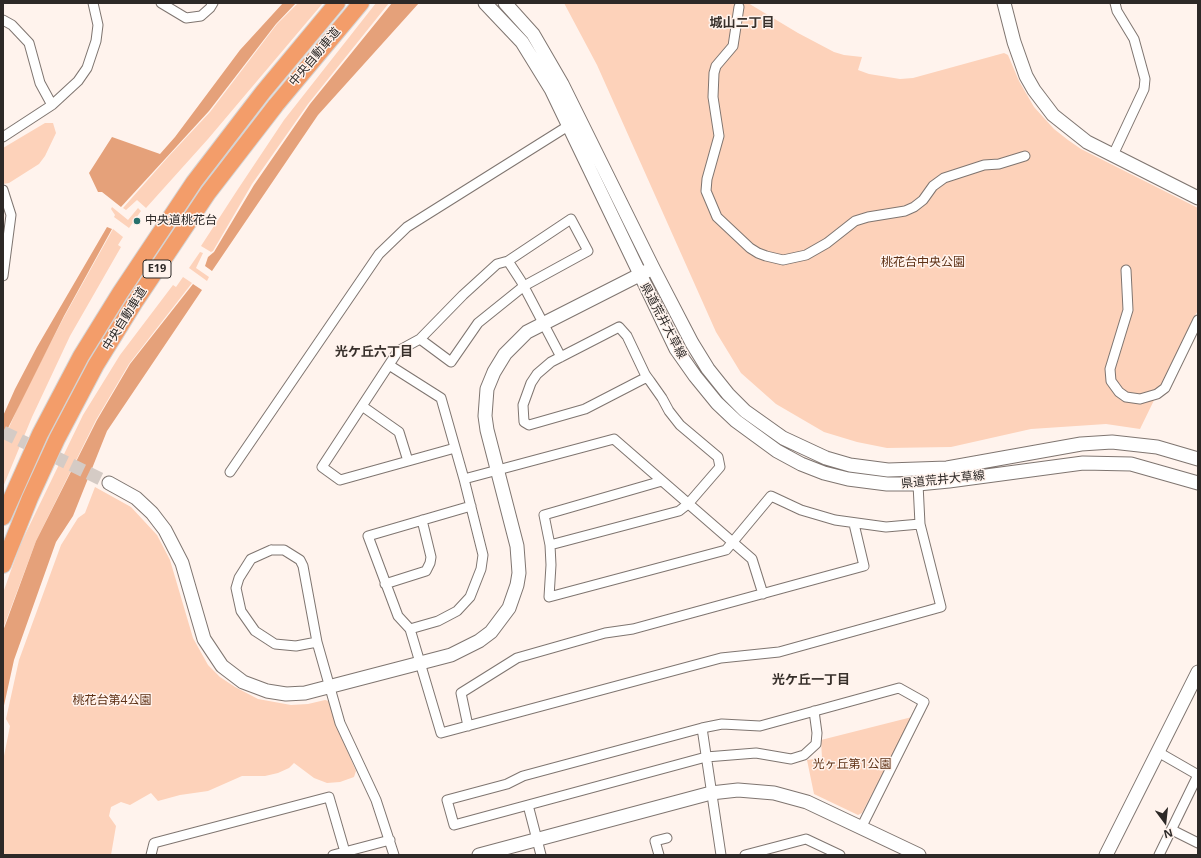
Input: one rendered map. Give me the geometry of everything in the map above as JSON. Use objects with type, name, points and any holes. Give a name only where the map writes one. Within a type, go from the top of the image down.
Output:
[{"type":"highway","name":"中央自動車道","points":[[3,517],[40,434],[82,356],[120,293],[194,182],[263,92],[337,3]]},
{"type":"highway","name":"中央自動車道","points":[[3,565],[30,498],[57,439],[96,365],[135,302],[208,193],[276,105],[361,3]]},
{"type":"street","points":[[3,137],[52,105],[78,81],[87,68],[96,41],[98,25],[92,3]]},
{"type":"street","points":[[161,3],[186,18],[201,16],[213,3]]},
{"type":"street","name":"県道荒井大草線","points":[[485,3],[522,42],[551,89],[639,275],[676,349],[717,403],[736,421],[777,451],[801,464],[824,473],[867,482],[918,484],[1084,463],[1131,464],[1198,482]]},
{"type":"street","name":"県道荒井大草線","points":[[506,3],[533,34],[562,84],[653,268],[692,343],[708,369],[728,394],[745,411],[783,438],[826,458],[869,468],[915,470],[947,468],[1081,444],[1112,442],[1157,447],[1198,459]]},
{"type":"street","points":[[1004,3],[1026,76],[1043,103],[1056,119],[1086,142],[1198,198]]},
{"type":"street","points":[[1112,154],[1144,89],[1145,78],[1134,38],[1117,11],[1115,3]]},
{"type":"street","points":[[739,7],[733,46],[716,66],[714,73],[713,98],[719,136],[707,179],[706,192],[717,217],[750,248],[758,253],[784,260],[806,255],[827,243],[855,221],[868,217],[905,211],[914,207],[923,200],[933,186],[944,178],[984,165],[1000,164],[1026,156]]},
{"type":"street","points":[[3,20],[12,25],[29,43],[40,83],[52,105]]},
{"type":"street","points":[[230,472],[379,254],[407,227],[568,126]]},
{"type":"street","points":[[3,190],[11,215],[3,276]]},
{"type":"street","points":[[420,339],[451,362],[478,323],[524,286],[588,251],[571,219],[508,261],[498,264],[479,280],[420,339],[398,351],[322,467],[340,480],[455,448]]},
{"type":"street","points":[[508,261],[544,322],[561,357]]},
{"type":"street","points":[[109,483],[136,498],[152,513],[165,530],[182,563],[204,639],[213,655],[225,669],[243,682],[267,692],[296,694],[330,688],[451,656],[479,641],[501,620],[513,597],[519,573],[517,546],[497,471],[485,416],[486,398],[490,380],[505,354],[527,332],[544,322],[653,268]]},
{"type":"street","points":[[1126,270],[1128,310],[1110,369],[1111,381],[1119,392],[1126,397],[1140,399],[1157,394],[1165,388],[1198,320]]},
{"type":"street","points":[[550,545],[679,511],[688,504],[720,467],[718,457],[680,425],[647,377],[627,336],[619,327],[551,362],[537,374],[531,383],[524,405],[524,422],[529,425],[585,409],[647,377]]},
{"type":"street","points":[[389,365],[441,398],[483,555],[482,569],[470,597],[457,611],[438,621],[410,629]]},
{"type":"street","points":[[362,406],[399,432],[408,461]]},
{"type":"street","points":[[464,480],[614,439],[752,559],[763,594]]},
{"type":"street","points":[[662,481],[544,515],[550,545],[551,565],[548,598],[726,550],[771,496],[801,510],[854,524],[886,527],[920,524]]},
{"type":"street","points":[[471,506],[368,536],[398,616],[410,629],[440,733],[721,658],[778,652],[941,607],[920,524],[918,484]]},
{"type":"street","points":[[385,584],[426,571],[431,557],[422,520]]},
{"type":"street","points":[[468,726],[461,693],[501,666],[517,658],[605,633],[633,629],[864,566],[854,524]]},
{"type":"street","points":[[318,642],[296,646],[275,644],[264,639],[247,622],[239,606],[236,588],[239,578],[251,559],[271,550],[284,550],[300,560],[303,566],[318,642],[340,723],[370,787],[390,840],[394,855]]},
{"type":"street","points":[[1106,855],[1198,672]]},
{"type":"street","points":[[814,711],[817,733],[816,744],[804,755],[791,759],[756,753],[706,757],[454,825],[447,800],[507,784],[523,776],[702,728],[722,724],[760,726],[814,711],[899,688],[924,702],[862,826]]},
{"type":"street","points":[[702,728],[721,855]]},
{"type":"street","points":[[1158,752],[1198,775],[1159,855]]},
{"type":"street","points":[[479,855],[711,793],[756,791],[791,797],[807,802],[862,826],[919,855]]},
{"type":"street","points":[[151,855],[154,844],[329,797],[345,852]]},
{"type":"street","points":[[528,805],[541,855]]},
{"type":"street","points":[[1172,830],[1198,843]]},
{"type":"street","points":[[659,855],[655,841],[667,838]]},
{"type":"street","points":[[745,855],[806,839],[820,851],[840,855]]},
{"type":"street","points":[[333,855],[390,840]]},
{"type":"green space","points":[[298,3],[323,3],[208,139],[146,208],[137,200],[126,210],[123,208],[210,112],[277,24]]},
{"type":"green space","points":[[376,3],[389,3],[308,104],[252,184],[213,251],[211,252],[201,246],[284,120]]},
{"type":"green space","name":"桃花台中央公園","points":[[564,3],[748,3],[798,33],[834,52],[862,57],[858,70],[869,74],[900,79],[913,78],[1004,53],[1008,55],[1019,81],[1034,107],[1054,129],[1081,149],[1198,208],[1198,310],[1140,429],[1106,424],[1031,429],[951,447],[887,448],[857,442],[824,432],[776,404],[741,373],[716,332],[597,65]]},
{"type":"green space","points":[[45,123],[53,123],[56,133],[45,156],[39,164],[9,183],[3,184],[3,148]]},
{"type":"green space","points":[[112,207],[128,220],[138,208],[141,211],[129,228],[114,217],[115,215],[111,209]]},
{"type":"green space","points":[[113,229],[123,237],[118,245],[121,247],[70,336],[32,417],[3,487],[3,441],[24,394],[64,317]]},
{"type":"green space","points":[[200,252],[203,253],[196,268],[209,277],[207,281],[189,268]]},
{"type":"green space","points":[[183,277],[192,283],[129,364],[96,420],[36,541],[3,629],[3,593],[20,545],[83,415],[120,355],[173,285],[176,287]]},
{"type":"green space","name":"桃花台第4公園","points":[[95,487],[131,507],[157,535],[170,560],[193,638],[208,665],[220,677],[258,699],[291,705],[308,704],[325,700],[329,701],[336,725],[356,771],[354,777],[340,782],[327,783],[314,778],[294,763],[289,768],[278,773],[265,776],[242,776],[208,791],[180,795],[158,801],[151,793],[130,805],[121,802],[111,807],[109,816],[116,826],[111,855],[3,855],[3,761],[10,726],[6,719],[19,660],[61,545],[78,518],[85,513]]},
{"type":"green space","name":"光ヶ丘第1公園","points":[[912,717],[862,813],[858,815],[814,794],[807,760],[822,758],[821,740]]},
{"type":"shaded area","points":[[283,3],[296,3],[276,24],[209,111],[121,207],[102,192],[98,192],[89,173],[112,137],[160,154],[175,137],[240,50]]},
{"type":"shaded area","points":[[392,3],[419,3],[318,115],[212,271],[205,266],[208,257],[214,252],[254,185],[310,104]]},
{"type":"shaded area","points":[[107,227],[112,229],[64,316],[3,438],[3,416],[15,389],[37,347]]},
{"type":"shaded area","points":[[193,284],[202,290],[107,431],[73,516],[56,542],[14,660],[3,710],[3,631],[36,541],[97,420],[130,364]]},
{"type":"tunnel","points":[[3,432],[109,483]]},
{"type":"place","name":"中央道桃花台","points":[[137,221]]},
{"type":"district","name":"城山二丁目","points":[[742,23]]},
{"type":"district","name":"光ケ丘六丁目","points":[[374,352]]},
{"type":"district","name":"光ケ丘一丁目","points":[[811,680]]}]
